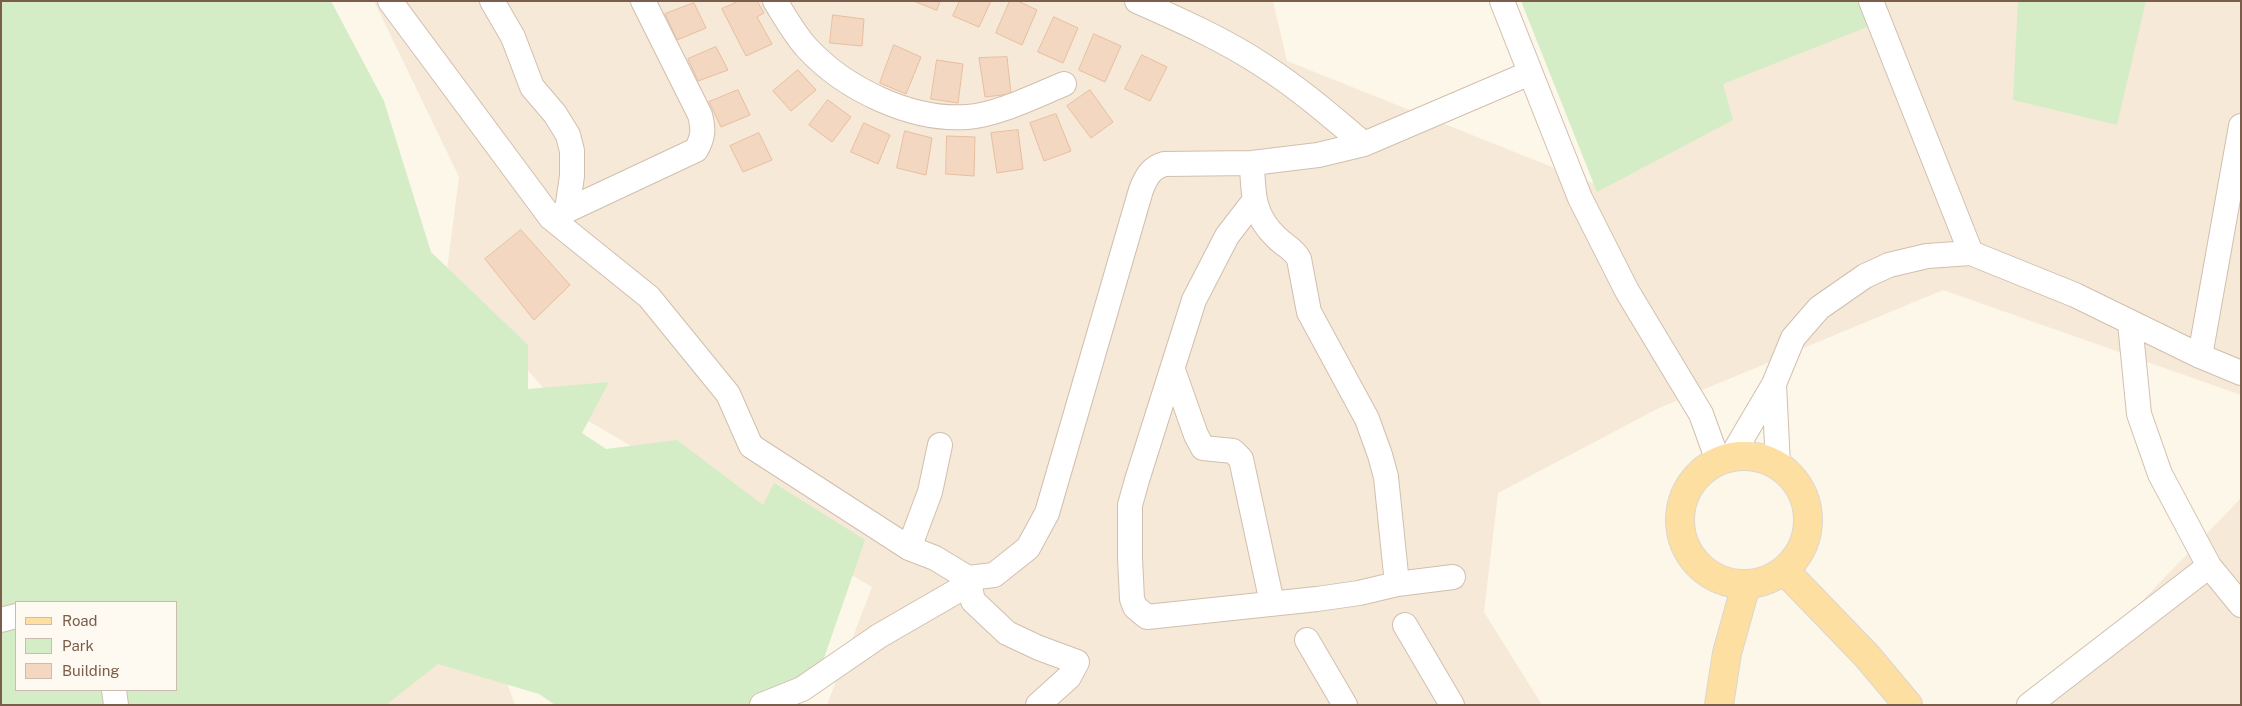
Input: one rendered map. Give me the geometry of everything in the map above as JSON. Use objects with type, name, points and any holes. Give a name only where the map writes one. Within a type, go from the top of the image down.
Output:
[{"type":"main road","points":[[1755,456],[1778,465],[1794,478],[1804,495],[1809,515],[1808,535],[1792,562],[1765,582],[1746,585],[1717,579],[1698,565],[1689,554],[1681,534],[1680,512],[1686,491],[1700,473],[1724,459],[1755,456]]},
{"type":"main road","points":[[1792,562],[1908,705]]},
{"type":"main road","points":[[1717,579],[1727,653]]},
{"type":"main road","points":[[1718,705],[1727,653],[1746,585]]},
{"type":"street","points":[[390,1],[559,214],[649,297],[728,394],[751,446],[909,548],[935,558],[968,581],[973,601],[1007,633],[1039,648],[1077,662],[1069,677],[1038,705]]},
{"type":"street","points":[[492,1],[513,37],[532,87],[556,114],[568,135],[572,160],[559,214]]},
{"type":"street","points":[[559,214],[696,150],[702,139],[703,126],[700,115],[643,1]]},
{"type":"street","points":[[774,1],[807,48],[862,90],[892,105],[926,115],[968,117],[1009,107],[1064,84]]},
{"type":"street","points":[[1137,1],[1177,10],[1263,65],[1315,103],[1364,144]]},
{"type":"street","points":[[1502,1],[1580,198],[1626,291],[1701,414],[1724,459],[1774,384],[1793,338],[1819,308],[1858,281],[1890,265],[1927,256],[1971,253],[2075,295],[2200,356],[2241,372]]},
{"type":"street","points":[[1872,1],[1971,253]]},
{"type":"street","points":[[762,705],[802,689],[879,636],[968,581],[994,575],[1028,548],[1047,513],[1146,178],[1155,167],[1164,164],[1252,164],[1318,155],[1364,144],[1530,73]]},
{"type":"street","points":[[2200,356],[2241,126]]},
{"type":"street","points":[[1252,164],[1254,201],[1259,216],[1274,236],[1296,253],[1309,312],[1373,435],[1386,477],[1397,584]]},
{"type":"street","points":[[1254,201],[1227,236],[1194,300],[1137,480],[1130,505],[1132,599],[1135,607],[1147,617],[1358,593],[1397,584],[1453,577]]},
{"type":"street","points":[[2130,323],[2139,414],[2160,474],[2209,566],[2241,605]]},
{"type":"street","points":[[1173,370],[1196,435],[1203,448],[1232,452],[1241,460],[1272,603]]},
{"type":"street","points":[[1774,384],[1778,465]]},
{"type":"street","points":[[909,548],[930,492],[940,445]]},
{"type":"street","points":[[2029,705],[2209,566]]},
{"type":"street","points":[[1,620],[15,616]]},
{"type":"street","points":[[1405,625],[1452,705]]},
{"type":"street","points":[[1307,640],[1345,705]]},
{"type":"street","points":[[114,691],[116,705]]},
{"type":"shaded area","points":[[374,1],[1273,1],[1287,61],[1592,183],[1809,1],[2241,1],[2241,395],[1943,290],[1659,408],[1498,493],[1484,612],[1542,705],[827,705],[872,587],[556,402],[446,278],[459,177]]},
{"type":"shaded area","points":[[2241,498],[2241,705],[2042,705]]},
{"type":"shaded area","points":[[377,605],[498,658],[515,705],[331,705]]},
{"type":"green space","points":[[1,1],[331,1],[384,101],[431,252],[528,345],[528,389],[609,382],[582,433],[606,449],[677,440],[763,505],[774,483],[865,540],[823,661],[770,701],[750,705],[555,705],[539,694],[438,664],[386,705],[1,705]]},
{"type":"green space","points":[[1521,1],[1860,1],[1867,27],[1723,84],[1733,120],[1597,192]]},
{"type":"green space","points":[[2018,1],[2146,1],[2117,125],[2013,100]]},
{"type":"building","points":[[739,1],[757,1],[764,13],[757,17],[772,44],[746,56],[722,9]]},
{"type":"building","points":[[914,1],[940,1],[937,10]]},
{"type":"building","points":[[960,1],[991,1],[979,27],[953,16]]},
{"type":"building","points":[[1010,1],[1018,1],[1037,10],[1022,45],[996,33]]},
{"type":"building","points":[[694,3],[706,28],[677,40],[665,14]]},
{"type":"building","points":[[833,15],[864,19],[862,46],[830,43]]},
{"type":"building","points":[[1054,17],[1078,28],[1063,63],[1038,52]]},
{"type":"building","points":[[1094,34],[1121,46],[1105,82],[1079,70]]},
{"type":"building","points":[[894,45],[921,57],[906,94],[880,83]]},
{"type":"building","points":[[716,47],[728,70],[698,81],[688,59]]},
{"type":"building","points":[[1142,55],[1167,67],[1150,101],[1125,89]]},
{"type":"building","points":[[1007,57],[1011,94],[985,97],[979,58]]},
{"type":"building","points":[[937,60],[963,64],[958,103],[931,99]]},
{"type":"building","points":[[798,70],[816,90],[791,111],[773,91]]},
{"type":"building","points":[[738,90],[750,115],[721,127],[709,102]]},
{"type":"building","points":[[1090,90],[1113,122],[1091,138],[1067,106]]},
{"type":"building","points":[[828,100],[851,117],[832,142],[809,125]]},
{"type":"building","points":[[1056,114],[1071,151],[1044,161],[1030,123]]},
{"type":"building","points":[[864,123],[890,135],[878,164],[851,152]]},
{"type":"building","points":[[1018,130],[1023,169],[997,173],[991,133]]},
{"type":"building","points":[[905,131],[932,138],[926,175],[897,168]]},
{"type":"building","points":[[759,133],[772,160],[743,172],[730,146]]},
{"type":"building","points":[[947,136],[975,137],[974,176],[946,174]]},
{"type":"building","points":[[521,230],[570,285],[534,320],[485,259]]}]
